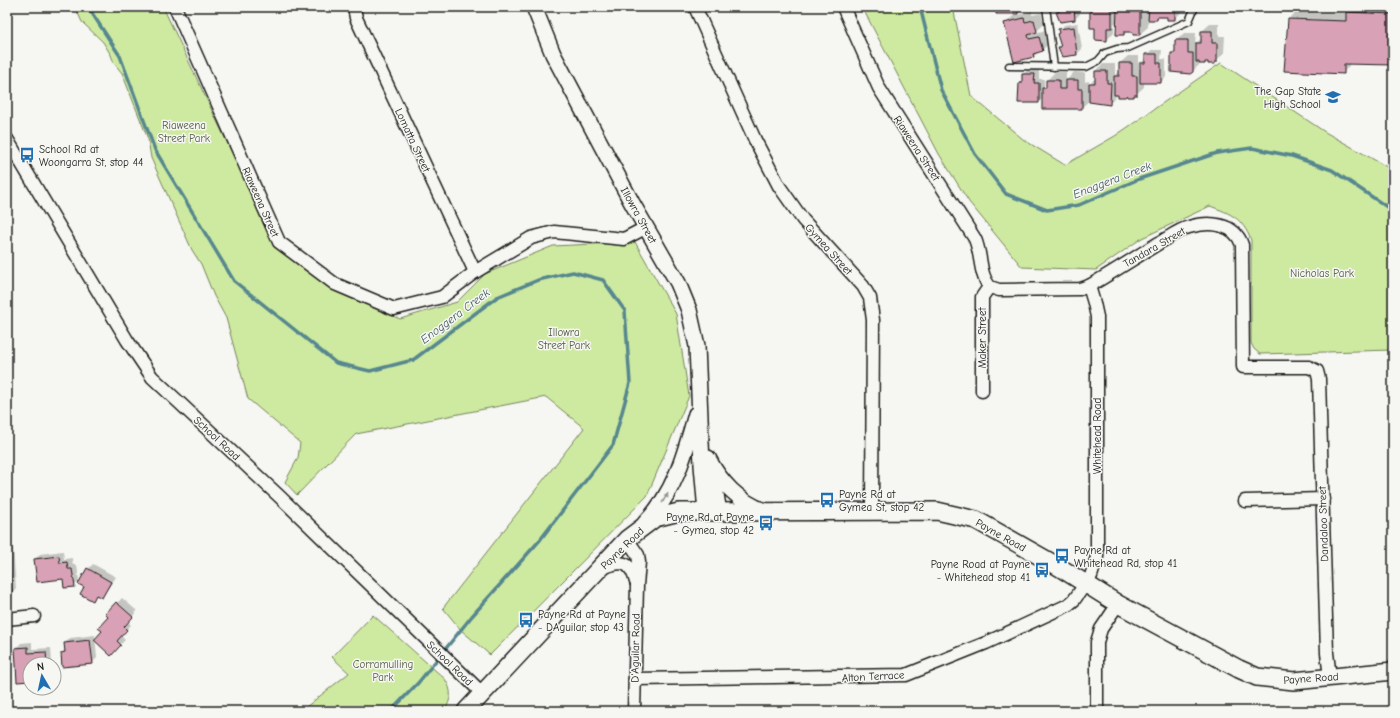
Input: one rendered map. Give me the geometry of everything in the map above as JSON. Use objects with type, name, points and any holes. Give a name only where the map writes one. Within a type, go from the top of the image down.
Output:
[{"type":"main road","name":"Payne Road","points":[[466,711],[627,539],[640,528],[655,518],[668,514],[713,512],[937,511],[976,520],[1118,604],[1239,669],[1257,677],[1294,681],[1393,671]]},
{"type":"street","name":"Riaweena Street","points":[[175,7],[279,242],[335,284],[394,309],[442,297],[475,272],[519,244],[542,235],[554,232],[572,233],[617,240],[624,239],[645,228]]},
{"type":"street","name":"Lomatta Street","points":[[354,7],[356,18],[374,58],[475,272]]},
{"type":"street","name":"Illowra Street","points":[[534,7],[553,54],[645,228],[678,283],[689,310],[697,346],[701,434],[713,512]]},
{"type":"street","name":"Gymea Street","points":[[696,7],[755,140],[779,186],[803,220],[863,286],[870,298],[873,320],[872,511]]},
{"type":"street","name":"Riaweena Street","points":[[844,7],[878,88],[975,240],[980,253],[983,278],[989,287]]},
{"type":"street","name":"School Road","points":[[7,139],[127,340],[152,377],[280,497],[482,693]]},
{"type":"street","name":"Tandara Street","points":[[989,287],[999,290],[1072,290],[1089,286],[1188,227],[1216,224],[1230,228],[1240,237],[1242,245],[1243,367],[1309,367],[1317,371]]},
{"type":"street","name":"Whitehead Road","points":[[1086,584],[1094,571],[1097,557],[1096,317],[1089,286]]},
{"type":"street","name":"Maker Street","points":[[982,391],[982,297],[989,287]]},
{"type":"street","name":"Dandaloo Street","points":[[1317,371],[1319,378],[1327,653],[1330,677]]},
{"type":"street","points":[[640,528],[659,508],[674,482],[682,464],[699,400]]},
{"type":"street","name":"Illowra Street","points":[[701,434],[714,477],[713,512]]},
{"type":"street","points":[[708,458],[722,480],[739,497],[754,508],[766,512]]},
{"type":"street","points":[[1245,501],[1323,499]]},
{"type":"street","name":"D'Aguilar Road","points":[[627,539],[638,555],[639,562],[636,585],[634,711]]},
{"type":"street","name":"D'Aguilar Road","points":[[601,568],[619,562],[626,564],[633,570],[636,585]]},
{"type":"street","name":"Alton Terrace","points":[[635,679],[906,676],[1060,610],[1074,600],[1086,584]]},
{"type":"street","points":[[1097,711],[1097,642],[1100,629],[1118,604]]},
{"type":"street","points":[[7,619],[34,616]]},
{"type":"lane","points":[[1046,7],[1054,66]]},
{"type":"lane","points":[[1009,66],[1086,67],[1098,61],[1105,53],[1117,49],[1128,48],[1189,21],[1196,7]]},
{"type":"green space","points":[[75,7],[163,7],[275,244],[339,293],[400,319],[457,302],[485,274],[553,246],[635,242],[676,314],[689,396],[647,496],[490,655],[461,630],[443,608],[584,428],[546,397],[356,434],[297,495],[285,482],[298,458],[300,443],[248,399],[226,318],[214,296],[201,264],[192,250],[151,158],[148,139],[122,73],[114,63],[103,42],[82,22]]},
{"type":"green space","name":"Nicholas Park","points":[[862,7],[953,7],[971,96],[1024,140],[1065,165],[1115,136],[1221,63],[1325,132],[1387,167],[1393,172],[1393,356],[1391,350],[1260,354],[1254,349],[1251,343],[1251,240],[1240,222],[1230,214],[1210,206],[1142,238],[1096,270],[1022,267],[969,202],[939,154]]},
{"type":"green space","name":"Corramulling Park","points":[[373,615],[445,679],[450,695],[445,711],[301,711],[349,673],[332,657]]},
{"type":"building","points":[[996,7],[1018,7],[1018,14],[996,14]]},
{"type":"building","points":[[1058,7],[1074,7],[1075,20],[1060,22],[1056,12],[1059,12]]},
{"type":"building","points":[[1093,7],[1100,7],[1100,9],[1102,7],[1109,7],[1109,9],[1112,9],[1112,28],[1107,28],[1107,41],[1095,40],[1095,28],[1090,28],[1090,9]]},
{"type":"building","points":[[1149,7],[1175,7],[1175,20],[1167,20],[1167,17],[1157,17],[1157,20],[1148,20]]},
{"type":"building","points":[[1117,9],[1140,9],[1140,35],[1133,35],[1133,32],[1124,32],[1124,35],[1116,35]]},
{"type":"building","points":[[1346,12],[1393,14],[1393,65],[1344,64],[1344,74],[1284,71],[1288,19],[1346,21]]},
{"type":"building","points":[[1024,18],[1025,22],[1034,20],[1037,32],[1028,35],[1029,39],[1039,37],[1043,51],[1033,54],[1034,57],[1014,62],[1004,23]]},
{"type":"building","points":[[1074,27],[1077,55],[1062,57],[1058,47],[1061,47],[1057,34],[1059,33],[1058,29]]},
{"type":"building","points":[[1201,31],[1212,31],[1212,43],[1217,43],[1217,62],[1215,62],[1215,64],[1208,64],[1208,62],[1205,62],[1205,64],[1199,64],[1199,62],[1196,62],[1196,43],[1201,43]]},
{"type":"building","points":[[1175,40],[1188,40],[1188,53],[1193,53],[1193,72],[1190,74],[1171,72],[1171,53],[1175,53]]},
{"type":"building","points":[[1145,54],[1157,54],[1157,63],[1161,63],[1161,83],[1140,83],[1140,63],[1145,63]]},
{"type":"building","points":[[1119,63],[1132,63],[1132,76],[1137,76],[1137,95],[1134,95],[1134,97],[1127,97],[1127,95],[1125,97],[1118,97],[1118,95],[1114,95],[1114,76],[1119,76]]},
{"type":"building","points":[[1095,71],[1107,71],[1107,83],[1111,83],[1110,105],[1089,102],[1089,83],[1095,83]]},
{"type":"building","points":[[1022,74],[1035,74],[1034,83],[1039,83],[1039,103],[1018,103],[1019,83],[1022,83]]},
{"type":"building","points":[[1046,80],[1059,80],[1059,89],[1066,89],[1066,80],[1078,80],[1078,89],[1082,89],[1082,109],[1042,109],[1042,88],[1046,88]]},
{"type":"building","points":[[7,552],[12,593],[7,594]]},
{"type":"building","points":[[59,556],[60,563],[67,562],[68,569],[72,569],[75,587],[64,588],[63,579],[37,582],[34,559]]},
{"type":"building","points":[[87,568],[111,582],[102,598],[96,595],[93,601],[80,594],[84,587],[78,584]]},
{"type":"building","points":[[116,602],[133,617],[124,627],[127,630],[117,641],[121,645],[111,656],[94,640],[102,631],[98,628],[108,617],[105,614]]},
{"type":"building","points":[[90,640],[93,664],[62,667],[61,653],[65,652],[64,643]]},
{"type":"building","points":[[28,647],[28,653],[46,652],[46,656],[22,656],[22,682],[17,682],[15,648]]},
{"type":"waterway","name":"Enoggera Creek","points":[[88,7],[120,56],[155,150],[234,281],[336,363],[370,371],[413,360],[497,297],[538,280],[573,272],[603,280],[625,311],[630,383],[613,445],[540,540],[472,616],[418,683],[391,711]]},
{"type":"waterway","name":"Enoggera Creek","points":[[920,7],[941,90],[975,154],[1006,194],[1047,210],[1079,205],[1139,179],[1217,153],[1252,148],[1292,156],[1332,170],[1393,211]]},
{"type":"place","name":"The Gap State High School","points":[[1333,97]]},
{"type":"place","name":"School Rd at Woongarra St, stop 44","points":[[27,155]]},
{"type":"place","name":"Payne Rd at Gymea St, stop 42","points":[[827,500]]},
{"type":"place","name":"Payne Rd at Payne - Gymea, stop 42","points":[[766,523]]},
{"type":"place","name":"Payne Rd at Whitehead Rd, stop 41","points":[[1062,556]]},
{"type":"place","name":"Payne Road at Payne - Whitehead stop 41","points":[[1042,570]]},
{"type":"place","name":"Payne Rd at Payne - DAguilar, stop 43","points":[[526,620]]},
{"type":"park label","name":"Riaweena Street Park","points":[[184,131]]},
{"type":"park label","name":"Illowra Street Park","points":[[564,338]]}]
